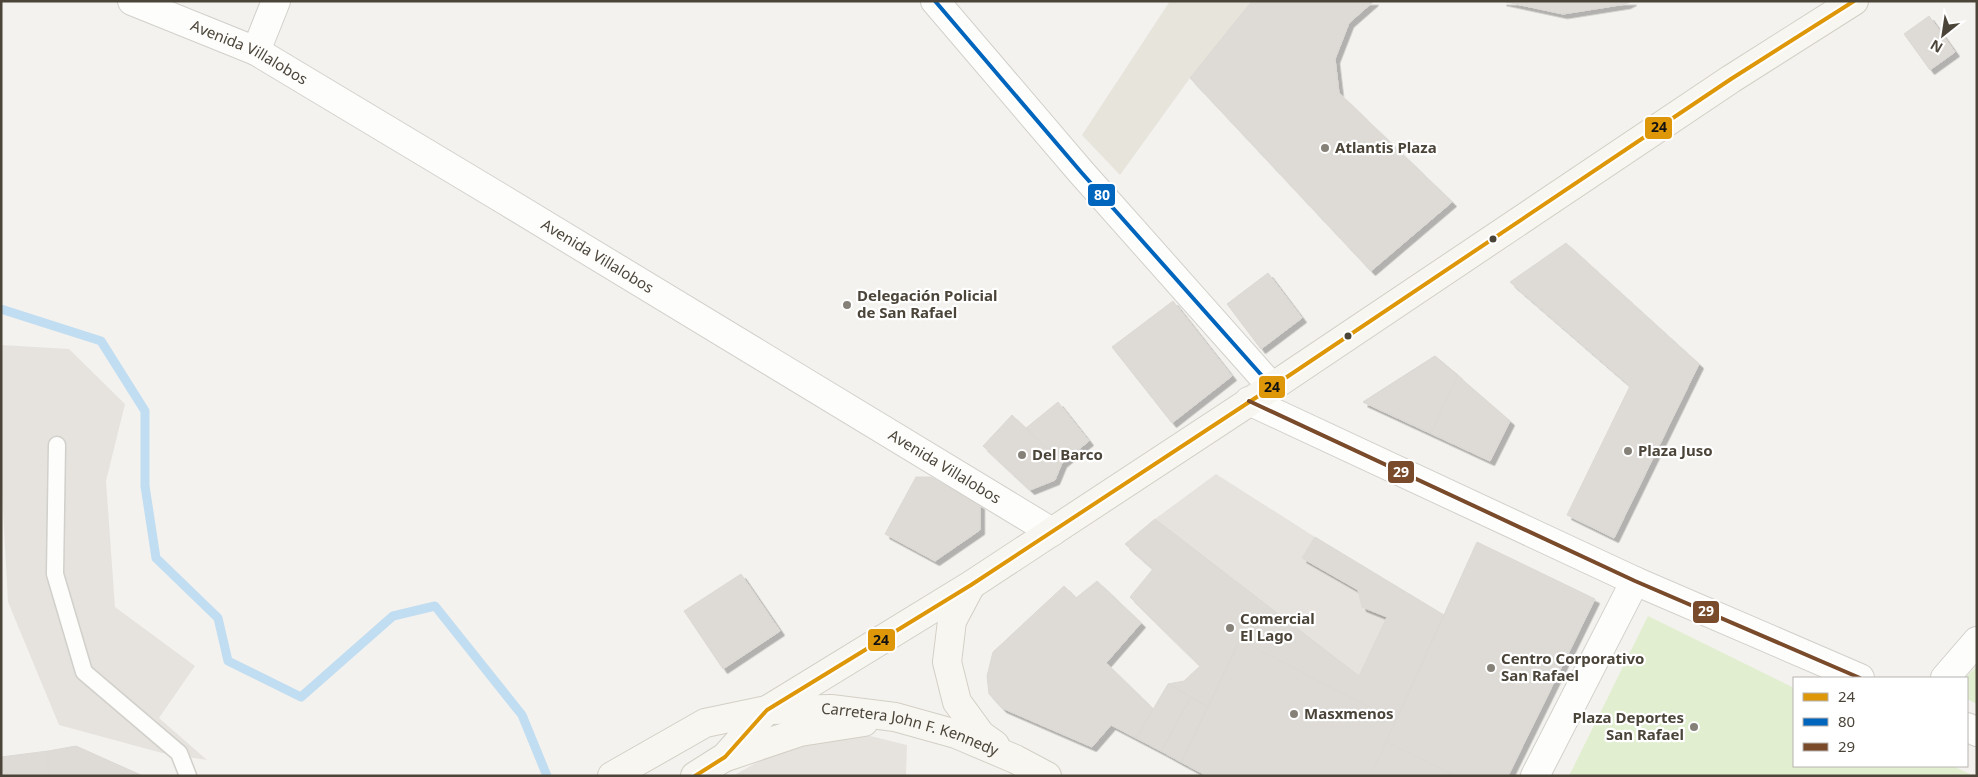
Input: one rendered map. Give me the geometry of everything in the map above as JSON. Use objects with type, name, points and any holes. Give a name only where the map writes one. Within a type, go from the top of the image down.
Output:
[{"type":"main road","points":[[714,768],[767,710],[971,585],[1731,80],[1854,1]]},
{"type":"main road","points":[[971,585],[952,621],[947,662],[957,702],[981,735],[1015,759]]},
{"type":"main road","name":"Carretera John F. Kennedy","points":[[767,710],[831,709],[895,717],[956,734],[1015,759],[1047,776]]},
{"type":"main road","points":[[612,776],[705,723],[767,710]]},
{"type":"main road","points":[[714,768],[800,732],[895,717]]},
{"type":"street","name":"Avenida Villalobos","points":[[132,1],[256,51],[1052,532]]},
{"type":"street","points":[[256,51],[276,1]]},
{"type":"street","points":[[935,1],[1081,172],[1260,394],[1635,581],[1858,677]]},
{"type":"street","points":[[1535,776],[1635,581]]},
{"type":"street","points":[[1946,677],[1977,641]]},
{"type":"lane","points":[[57,444],[55,574],[84,672],[179,753],[188,776]]},
{"type":"shaded area","points":[[1170,1],[1252,1],[1190,78],[1120,175],[1082,135]]},
{"type":"shaded area","points":[[1,345],[69,349],[125,404],[106,481],[115,607],[195,666],[159,718],[207,760],[162,753],[59,725],[8,602],[1,475]]},
{"type":"shaded area","points":[[1216,474],[1315,537],[1302,558],[1358,590],[1363,607],[1387,617],[1359,676],[1155,519]]},
{"type":"shaded area","points":[[850,731],[907,745],[906,776],[733,776],[766,757],[812,741]]},
{"type":"green space","name":"Plaza Deportes San Rafael","points":[[1648,616],[1793,688],[1793,767],[1955,767],[1974,776],[1569,776]]},
{"type":"green space","points":[[1977,666],[1977,704],[1968,700],[1968,677],[1966,677]]},
{"type":"building","name":"Atlantis Plaza","points":[[1252,1],[1374,1],[1349,23],[1335,59],[1339,93],[1452,202],[1371,271],[1190,78]]},
{"type":"building","points":[[1502,1],[1632,1],[1626,4],[1563,14]]},
{"type":"building","points":[[1929,16],[1955,52],[1930,70],[1904,34]]},
{"type":"building","name":"Plaza Juso","points":[[1566,243],[1699,364],[1614,538],[1567,515],[1630,386],[1510,282]]},
{"type":"building","points":[[1268,273],[1302,318],[1261,349],[1227,304]]},
{"type":"building","points":[[1173,301],[1232,376],[1172,423],[1112,347]]},
{"type":"building","points":[[1435,356],[1510,421],[1490,461],[1363,402]]},
{"type":"building","points":[[1435,356],[1458,375],[1431,433],[1363,402]]},
{"type":"building","points":[[1058,402],[1089,441],[1062,463],[1026,428]]},
{"type":"building","name":"Del Barco","points":[[1012,415],[1062,463],[1055,480],[1030,490],[983,446]]},
{"type":"building","points":[[916,477],[931,477],[980,505],[980,530],[935,561],[885,534]]},
{"type":"building","name":"Comercial El Lago","points":[[1155,519],[1359,676],[1387,617],[1362,607],[1358,590],[1302,558],[1315,537],[1444,615],[1396,721],[1240,640],[1208,707],[1168,684],[1184,681],[1200,666],[1130,597],[1153,569],[1125,544]]},
{"type":"building","name":"Centro Corporativo San Rafael","points":[[1477,542],[1595,599],[1508,776],[1456,776],[1386,742]]},
{"type":"building","points":[[741,574],[780,631],[723,669],[684,611]]},
{"type":"building","points":[[1097,581],[1141,623],[1106,663],[1153,709],[1136,738],[1111,725],[1092,747],[1002,708],[989,694],[987,676],[993,652],[1064,586],[1076,598]]},
{"type":"building","name":"Masxmenos","points":[[1240,640],[1396,721],[1370,776],[1207,776],[1181,762]]},
{"type":"building","points":[[1168,684],[1191,697],[1161,751],[1136,738]]},
{"type":"building","points":[[1191,697],[1208,707],[1181,762],[1161,751]]},
{"type":"building","points":[[1386,742],[1456,776],[1370,776]]},
{"type":"building","points":[[76,746],[143,776],[48,776],[48,751]]},
{"type":"building","points":[[48,751],[48,776],[1,776],[1,757]]},
{"type":"waterway","points":[[1,309],[101,341],[145,411],[145,486],[156,558],[218,618],[228,661],[301,697],[393,616],[435,606],[522,715],[547,776]]},
{"type":"transit line","name":"80","points":[[935,1],[1081,172],[1272,387]]},
{"type":"transit line","name":"24","points":[[695,776],[725,757],[767,710],[971,585],[1272,387],[1731,79],[1854,1]]},
{"type":"transit line","name":"29","points":[[1249,401],[1635,581],[1858,677]]},
{"type":"place","name":"Atlantis Plaza","points":[[1325,148]]},
{"type":"place","name":"Delegación Policial de San Rafael","points":[[847,305]]},
{"type":"place","name":"Plaza Juso","points":[[1628,451]]},
{"type":"place","name":"Del Barco","points":[[1022,455]]},
{"type":"place","name":"Comercial El Lago","points":[[1230,628]]},
{"type":"place","name":"Centro Corporativo San Rafael","points":[[1491,668]]},
{"type":"place","name":"Masxmenos","points":[[1294,714]]},
{"type":"place","name":"Plaza Deportes San Rafael","points":[[1694,727]]}]
